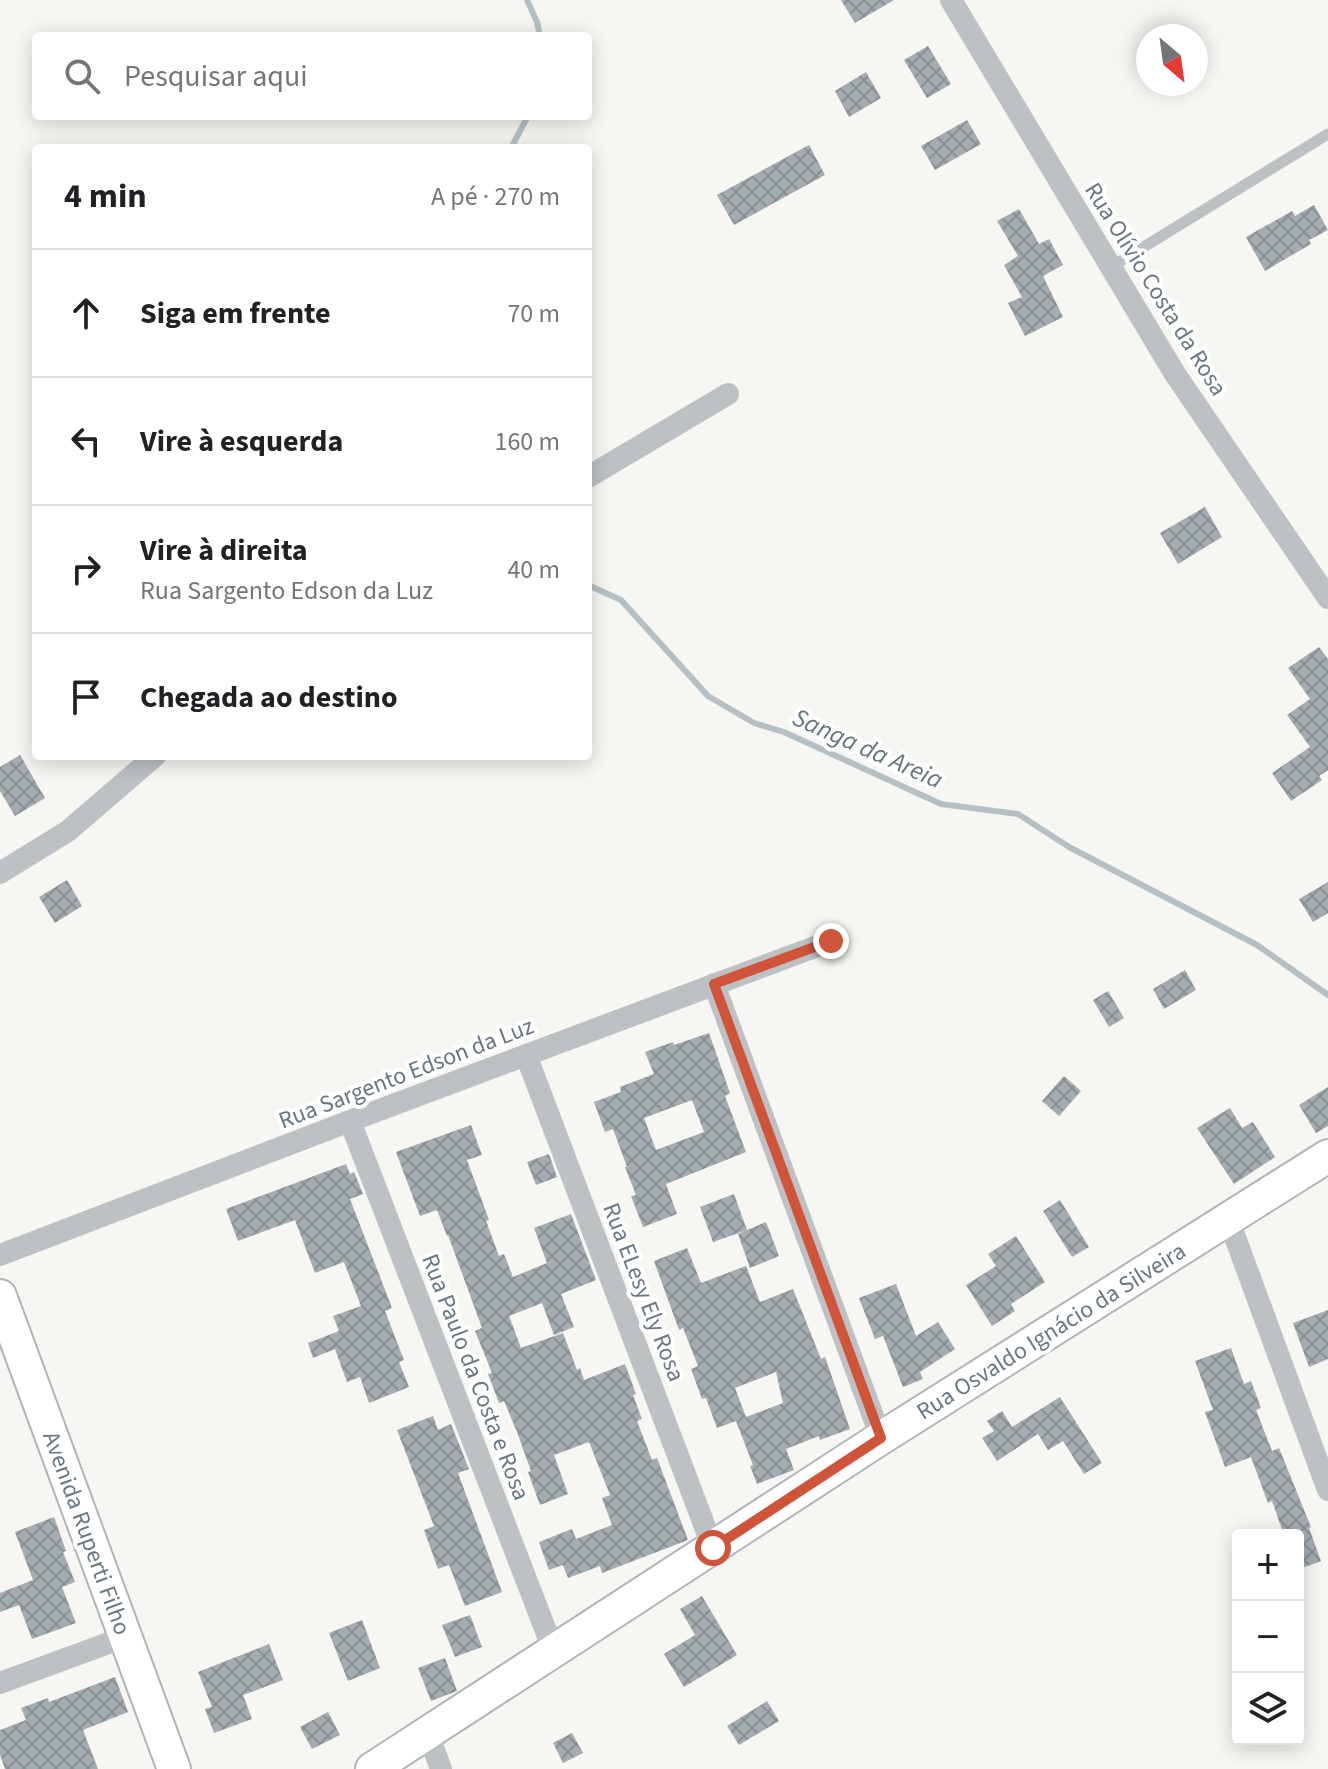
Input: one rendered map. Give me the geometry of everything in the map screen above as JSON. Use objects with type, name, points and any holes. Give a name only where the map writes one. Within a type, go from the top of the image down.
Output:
[{"type":"street","name":"Rua Olívio Costa da Rosa","points":[[951,0],[1175,374],[1328,598]]},
{"type":"street","points":[[592,475],[728,394]]},
{"type":"street","points":[[0,873],[68,831],[150,760]]},
{"type":"street","name":"Rua Sargento Edson da Luz","points":[[0,1255],[831,941]]},
{"type":"street","points":[[714,984],[881,1438]]},
{"type":"street","name":"Rua ELesy Ely Rosa","points":[[526,1055],[713,1548]]},
{"type":"street","name":"Rua Paulo da Costa e Rosa","points":[[350,1121],[554,1652]]},
{"type":"street","name":"Rua Osvaldo Ignácio da Silveira","points":[[372,1769],[881,1438],[1328,1156]]},
{"type":"street","points":[[1228,1218],[1328,1490]]},
{"type":"street","name":"Avenida Ruperti Filho","points":[[0,1296],[174,1769]]},
{"type":"street","points":[[0,1683],[125,1637]]},
{"type":"street","points":[[428,1734],[441,1769]]},
{"type":"lane","points":[[1111,267],[1328,134]]},
{"type":"building","points":[[841,0],[894,0],[855,23]]},
{"type":"building","points":[[928,46],[951,84],[927,98],[904,60]]},
{"type":"building","points":[[866,72],[881,98],[849,117],[835,91]]},
{"type":"building","points":[[967,120],[981,144],[935,170],[921,146]]},
{"type":"building","points":[[809,145],[825,175],[734,225],[717,195]]},
{"type":"building","points":[[1314,205],[1328,230],[1309,240],[1311,244],[1265,271],[1246,237],[1292,211],[1295,216]]},
{"type":"building","points":[[1019,209],[1039,244],[1049,239],[1063,265],[1043,276],[1063,317],[1025,336],[1008,303],[1022,297],[1004,265],[1018,256],[997,221]]},
{"type":"building","points":[[1205,507],[1222,537],[1178,564],[1160,533]]},
{"type":"building","points":[[1319,647],[1328,659],[1328,770],[1319,776],[1322,780],[1291,801],[1272,773],[1310,747],[1287,715],[1310,699],[1288,668]]},
{"type":"building","points":[[20,755],[45,798],[15,816],[0,791],[0,767]]},
{"type":"building","points":[[67,880],[82,906],[55,923],[39,897]]},
{"type":"building","points":[[1328,882],[1328,913],[1313,922],[1299,899]]},
{"type":"building","points":[[1185,970],[1196,990],[1164,1009],[1153,989]]},
{"type":"building","points":[[1108,991],[1124,1018],[1109,1027],[1093,1000]]},
{"type":"building","points":[[709,1033],[730,1093],[725,1096],[746,1152],[666,1184],[677,1214],[643,1227],[631,1196],[636,1195],[613,1129],[605,1132],[594,1102],[621,1092],[620,1087],[654,1074],[645,1052],[673,1042],[674,1045]],"holes":[[[692,1100],[704,1132],[656,1150],[644,1118]]]},
{"type":"building","points":[[1064,1076],[1081,1091],[1059,1116],[1042,1101]]},
{"type":"building","points":[[1328,1087],[1328,1126],[1316,1133],[1299,1105]]},
{"type":"building","points":[[1230,1108],[1242,1128],[1253,1122],[1275,1157],[1234,1184],[1197,1128]]},
{"type":"building","points":[[471,1125],[482,1155],[467,1160],[499,1256],[504,1254],[513,1277],[547,1263],[534,1228],[571,1214],[596,1280],[561,1294],[574,1327],[554,1335],[542,1303],[509,1316],[521,1348],[563,1333],[584,1380],[625,1364],[642,1419],[637,1421],[652,1460],[657,1458],[688,1540],[602,1573],[600,1566],[568,1578],[563,1565],[549,1570],[539,1542],[572,1529],[576,1539],[612,1525],[602,1498],[610,1495],[589,1442],[554,1455],[568,1494],[540,1505],[517,1432],[504,1401],[499,1403],[488,1374],[492,1373],[475,1331],[482,1328],[448,1235],[437,1210],[420,1216],[396,1152]]},
{"type":"building","points":[[549,1154],[557,1177],[536,1185],[527,1162]]},
{"type":"building","points":[[346,1164],[350,1174],[354,1172],[363,1194],[350,1199],[392,1308],[385,1311],[404,1360],[399,1362],[409,1387],[369,1403],[360,1377],[347,1382],[335,1349],[313,1358],[308,1343],[339,1331],[333,1316],[361,1306],[344,1262],[315,1273],[295,1220],[238,1241],[226,1209]]},
{"type":"building","points":[[734,1194],[747,1230],[713,1242],[700,1207]]},
{"type":"building","points":[[1060,1200],[1089,1247],[1072,1257],[1043,1211]]},
{"type":"building","points":[[766,1222],[779,1256],[750,1268],[738,1234]]},
{"type":"building","points":[[1016,1236],[1045,1282],[1011,1304],[1015,1311],[992,1326],[966,1285],[996,1266],[988,1254]]},
{"type":"building","points":[[687,1248],[701,1283],[746,1266],[760,1302],[793,1289],[821,1359],[825,1357],[850,1429],[820,1440],[819,1436],[786,1449],[794,1470],[757,1484],[736,1421],[717,1428],[706,1398],[702,1399],[691,1369],[698,1366],[683,1328],[679,1330],[654,1261]],"holes":[[[776,1372],[783,1403],[746,1417],[735,1388]]]},
{"type":"building","points":[[896,1284],[916,1336],[938,1322],[955,1349],[920,1372],[923,1379],[903,1387],[883,1336],[875,1339],[859,1298]]},
{"type":"building","points":[[1328,1310],[1328,1359],[1309,1367],[1293,1323]]},
{"type":"building","points":[[1231,1348],[1244,1384],[1251,1381],[1261,1408],[1256,1410],[1272,1451],[1279,1448],[1311,1527],[1321,1561],[1304,1567],[1304,1529],[1282,1529],[1272,1501],[1268,1503],[1251,1457],[1225,1467],[1205,1412],[1213,1410],[1195,1361]]},
{"type":"building","points":[[1060,1397],[1102,1463],[1084,1474],[1063,1441],[1048,1450],[1038,1434],[997,1461],[982,1438],[994,1431],[987,1421],[1002,1411],[1012,1427]]},
{"type":"building","points":[[433,1416],[438,1430],[451,1424],[469,1469],[458,1473],[502,1592],[465,1606],[449,1565],[438,1569],[424,1530],[434,1526],[397,1430]]},
{"type":"building","points":[[54,1517],[75,1582],[62,1587],[76,1623],[32,1639],[19,1605],[0,1612],[0,1593],[33,1580],[15,1532]]},
{"type":"building","points":[[702,1596],[737,1655],[684,1687],[664,1654],[695,1635],[680,1609]]},
{"type":"building","points":[[470,1615],[482,1647],[455,1657],[442,1625]]},
{"type":"building","points":[[362,1620],[380,1668],[348,1681],[329,1633]]},
{"type":"building","points":[[269,1644],[283,1680],[243,1695],[252,1719],[214,1733],[205,1709],[212,1707],[198,1672]]},
{"type":"building","points":[[445,1658],[457,1691],[431,1701],[418,1668]]},
{"type":"building","points":[[115,1677],[128,1712],[83,1730],[98,1769],[5,1769],[0,1755],[0,1730],[26,1720],[21,1708],[48,1698],[49,1702]]},
{"type":"building","points":[[767,1701],[779,1721],[739,1745],[727,1726]]},
{"type":"building","points":[[328,1712],[340,1735],[312,1749],[300,1727]]},
{"type":"building","points":[[572,1733],[583,1753],[563,1763],[553,1743]]},
{"type":"waterway","name":"Sanga da Areia","points":[[527,0],[539,32]]},
{"type":"waterway","name":"Sanga da Areia","points":[[513,144],[526,120]]},
{"type":"waterway","name":"Sanga da Areia","points":[[592,587],[621,600],[708,696],[754,723],[784,732],[941,804],[1018,814],[1069,847],[1257,945],[1328,995]]},
{"type":"route","points":[[713,1548],[881,1438],[714,984],[831,941]]}]
